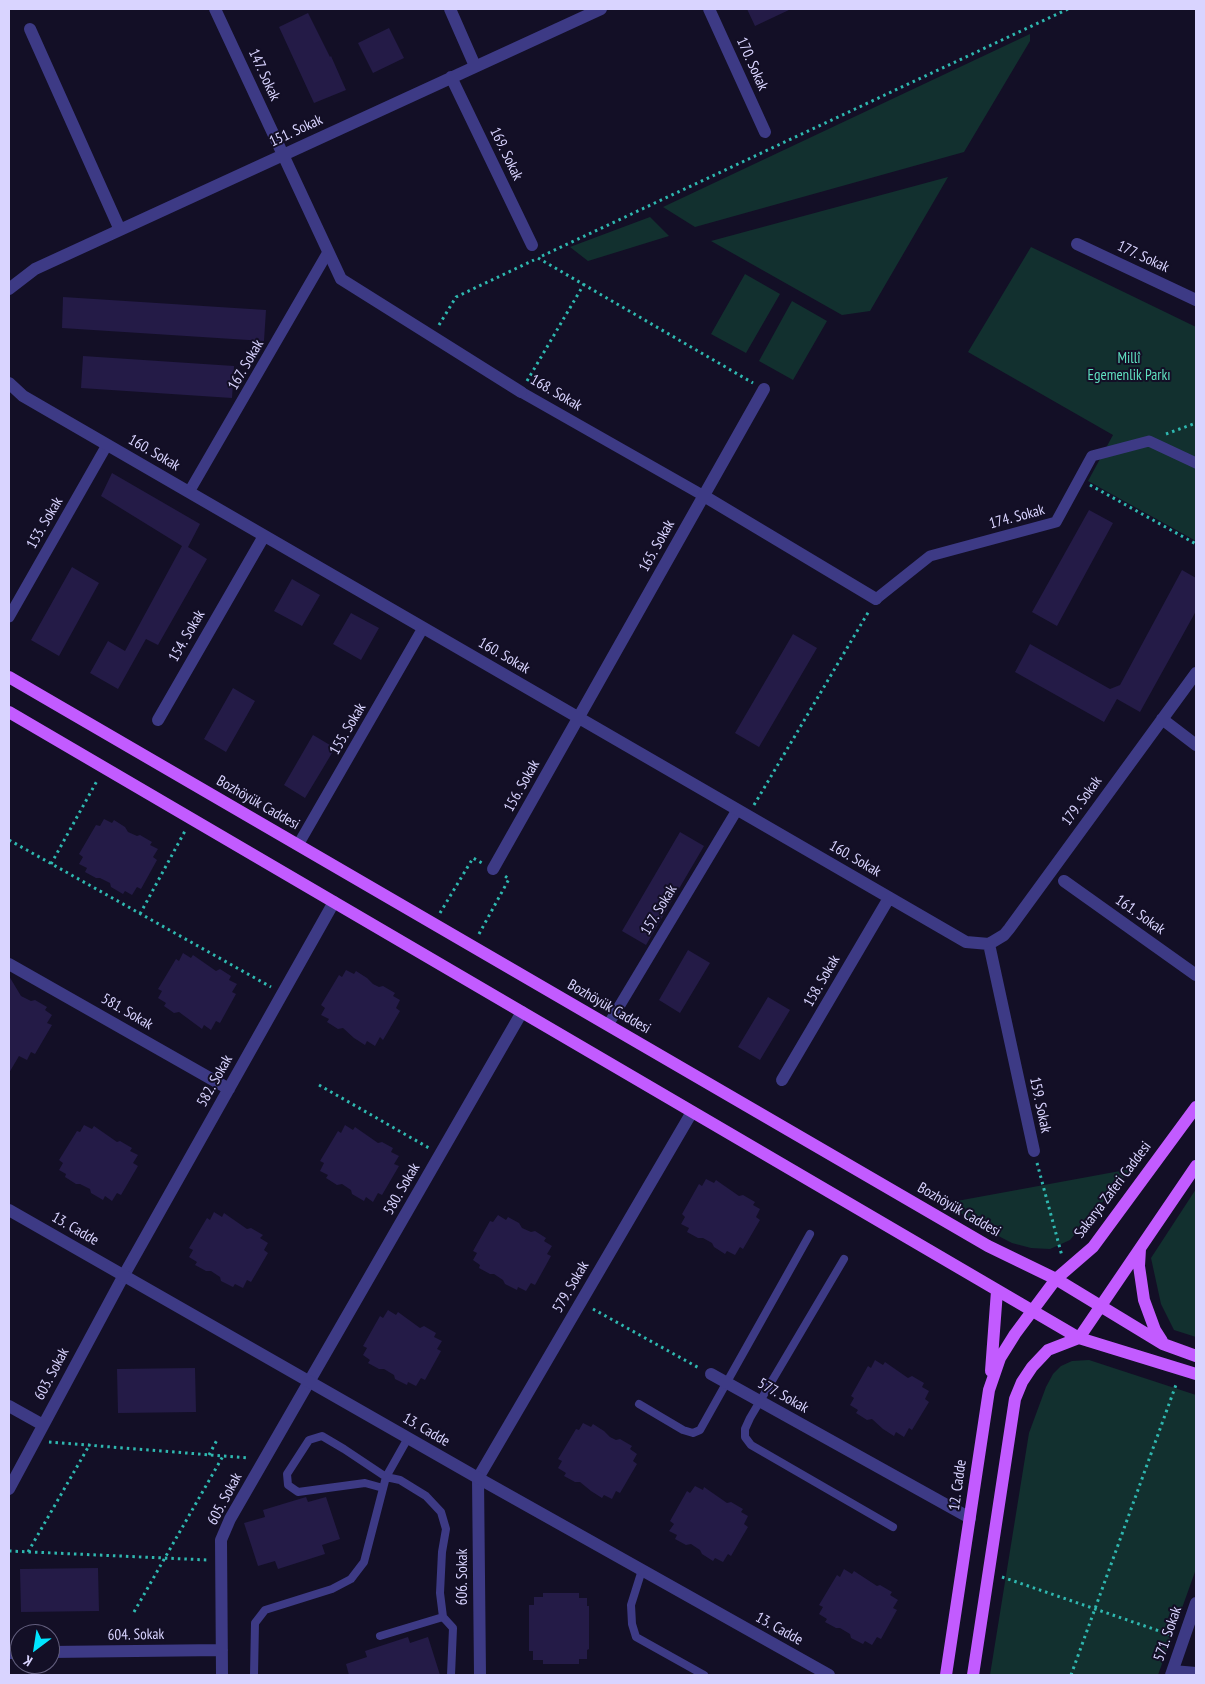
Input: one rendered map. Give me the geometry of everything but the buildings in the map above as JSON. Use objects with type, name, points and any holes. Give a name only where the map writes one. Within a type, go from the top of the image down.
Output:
[{"type":"main road","name":"Bozhöyük Caddesi","points":[[9,677],[988,1246],[1056,1279],[1163,1344],[1196,1356]]},
{"type":"main road","points":[[9,712],[1078,1338],[1196,1374]]},
{"type":"main road","name":"Sakarya Zaferi Caddesi","points":[[1032,1311],[1056,1279],[1093,1247],[1196,1107]]},
{"type":"main road","points":[[972,1675],[1015,1399],[1022,1382],[1032,1367],[1048,1350],[1078,1338],[1196,1166]]},
{"type":"main road","points":[[1140,1248],[1139,1266],[1144,1300],[1155,1330],[1163,1344]]},
{"type":"main road","points":[[989,1390],[997,1291]]},
{"type":"main road","name":"12. Cadde","points":[[946,1675],[989,1390],[1000,1358],[1032,1311]]},
{"type":"street","name":"147. Sokak","points":[[215,9],[282,155]]},
{"type":"street","points":[[450,9],[475,66]]},
{"type":"street","name":"151. Sokak","points":[[9,289],[35,269],[600,9]]},
{"type":"street","name":"170. Sokak","points":[[710,9],[765,132]]},
{"type":"street","points":[[30,29],[120,230]]},
{"type":"street","name":"169. Sokak","points":[[451,77],[532,245]]},
{"type":"street","name":"168. Sokak","points":[[282,155],[341,279],[521,392],[704,496],[876,599]]},
{"type":"street","name":"177. Sokak","points":[[1077,244],[1196,300]]},
{"type":"street","name":"167. Sokak","points":[[189,492],[328,252]]},
{"type":"street","name":"160. Sokak","points":[[9,383],[23,396],[960,939],[973,944],[989,944]]},
{"type":"street","name":"165. Sokak","points":[[578,718],[764,389]]},
{"type":"street","points":[[1149,441],[1196,463]]},
{"type":"street","name":"174. Sokak","points":[[876,599],[930,556],[1056,522],[1092,456],[1149,441]]},
{"type":"street","name":"153. Sokak","points":[[9,617],[108,445]]},
{"type":"street","name":"154. Sokak","points":[[158,720],[264,536]]},
{"type":"street","name":"155. Sokak","points":[[298,845],[423,628]]},
{"type":"street","name":"179. Sokak","points":[[989,944],[1004,935],[1196,673]]},
{"type":"street","name":"156. Sokak","points":[[493,870],[578,718]]},
{"type":"street","points":[[1162,719],[1196,745]]},
{"type":"street","name":"157. Sokak","points":[[608,1025],[742,813]]},
{"type":"street","name":"161. Sokak","points":[[1064,881],[1196,975]]},
{"type":"street","name":"158. Sokak","points":[[782,1080],[889,898]]},
{"type":"street","name":"582. Sokak","points":[[124,1276],[334,902]]},
{"type":"street","name":"159. Sokak","points":[[989,944],[1034,1151]]},
{"type":"street","name":"581. Sokak","points":[[9,964],[228,1089]]},
{"type":"street","name":"580. Sokak","points":[[310,1382],[522,1012]]},
{"type":"street","name":"579. Sokak","points":[[478,1478],[692,1112]]},
{"type":"street","name":"13. Cadde","points":[[9,1210],[478,1478],[829,1675]]},
{"type":"street","name":"603. Sokak","points":[[9,1489],[124,1276]]},
{"type":"street","name":"577. Sokak","points":[[711,1374],[970,1518]]},
{"type":"street","name":"605. Sokak","points":[[222,1675],[221,1540],[230,1519],[310,1382]]},
{"type":"street","points":[[9,1406],[43,1425]]},
{"type":"street","name":"606. Sokak","points":[[478,1478],[480,1675]]},
{"type":"street","name":"571. Sokak","points":[[1172,1673],[1196,1603]]},
{"type":"street","name":"604. Sokak","points":[[60,1652],[222,1650]]},
{"type":"street","points":[[1172,1673],[1196,1673]]},
{"type":"lane","points":[[639,1404],[683,1430],[693,1433],[700,1430],[810,1234]]},
{"type":"lane","points":[[844,1259],[760,1401],[745,1429],[745,1437],[751,1445],[893,1527]]},
{"type":"lane","points":[[383,1488],[365,1483],[298,1492],[288,1485],[287,1474],[309,1440],[322,1436],[386,1477],[400,1480],[426,1496],[441,1512],[446,1529],[442,1552],[442,1617],[453,1628],[451,1675]]},
{"type":"lane","points":[[254,1675],[255,1623],[265,1610],[332,1589],[351,1579],[364,1562],[386,1477],[408,1438]]},
{"type":"lane","points":[[642,1570],[631,1605],[632,1624],[636,1637],[704,1675]]},
{"type":"lane","points":[[380,1636],[442,1617]]},
{"type":"path","points":[[432,336],[456,296],[1068,9]]},
{"type":"path","points":[[532,245],[538,258],[764,389]]},
{"type":"path","points":[[521,392],[584,284]]},
{"type":"path","points":[[1149,441],[1196,422]]},
{"type":"path","points":[[1080,479],[1196,544]]},
{"type":"path","points":[[742,813],[876,599]]},
{"type":"path","points":[[52,864],[105,768]]},
{"type":"path","points":[[140,914],[192,819]]},
{"type":"path","points":[[9,840],[282,994]]},
{"type":"path","points":[[434,924],[473,858],[510,880],[472,946]]},
{"type":"path","points":[[319,1085],[440,1155]]},
{"type":"path","name":"159. Sokak","points":[[1034,1151],[1066,1270]]},
{"type":"path","points":[[581,1302],[711,1374]]},
{"type":"path","points":[[1071,1675],[1181,1369]]},
{"type":"path","points":[[209,1455],[217,1440]]},
{"type":"path","points":[[34,1442],[90,1444],[265,1460]]},
{"type":"path","points":[[28,1552],[90,1444]]},
{"type":"path","points":[[134,1612],[223,1456]]},
{"type":"path","points":[[9,1551],[221,1561]]},
{"type":"path","points":[[988,1572],[1184,1640]]},
{"type":"green space","points":[[1030,34],[1030,41],[964,152],[695,227],[663,207]]},
{"type":"green space","points":[[948,177],[870,311],[842,315],[711,241]]},
{"type":"green space","points":[[650,217],[669,236],[588,261],[570,247]]},
{"type":"green space","name":"Millî Egemenlik Parkı","points":[[1031,247],[1196,327],[1196,541],[1088,481],[1113,435],[968,352]]},
{"type":"green space","points":[[745,274],[780,294],[746,353],[711,334]]},
{"type":"green space","points":[[792,301],[827,321],[793,380],[759,361]]},
{"type":"green space","points":[[1131,1169],[1070,1240],[1050,1249],[1031,1248],[1012,1243],[979,1226],[946,1203]]},
{"type":"green space","points":[[1196,1189],[1196,1337],[1174,1330],[1161,1304],[1151,1258]]},
{"type":"green space","points":[[1089,1360],[1196,1395],[1196,1569],[1158,1675],[990,1675],[1029,1433],[1046,1387],[1053,1374],[1061,1366],[1072,1361]]}]
